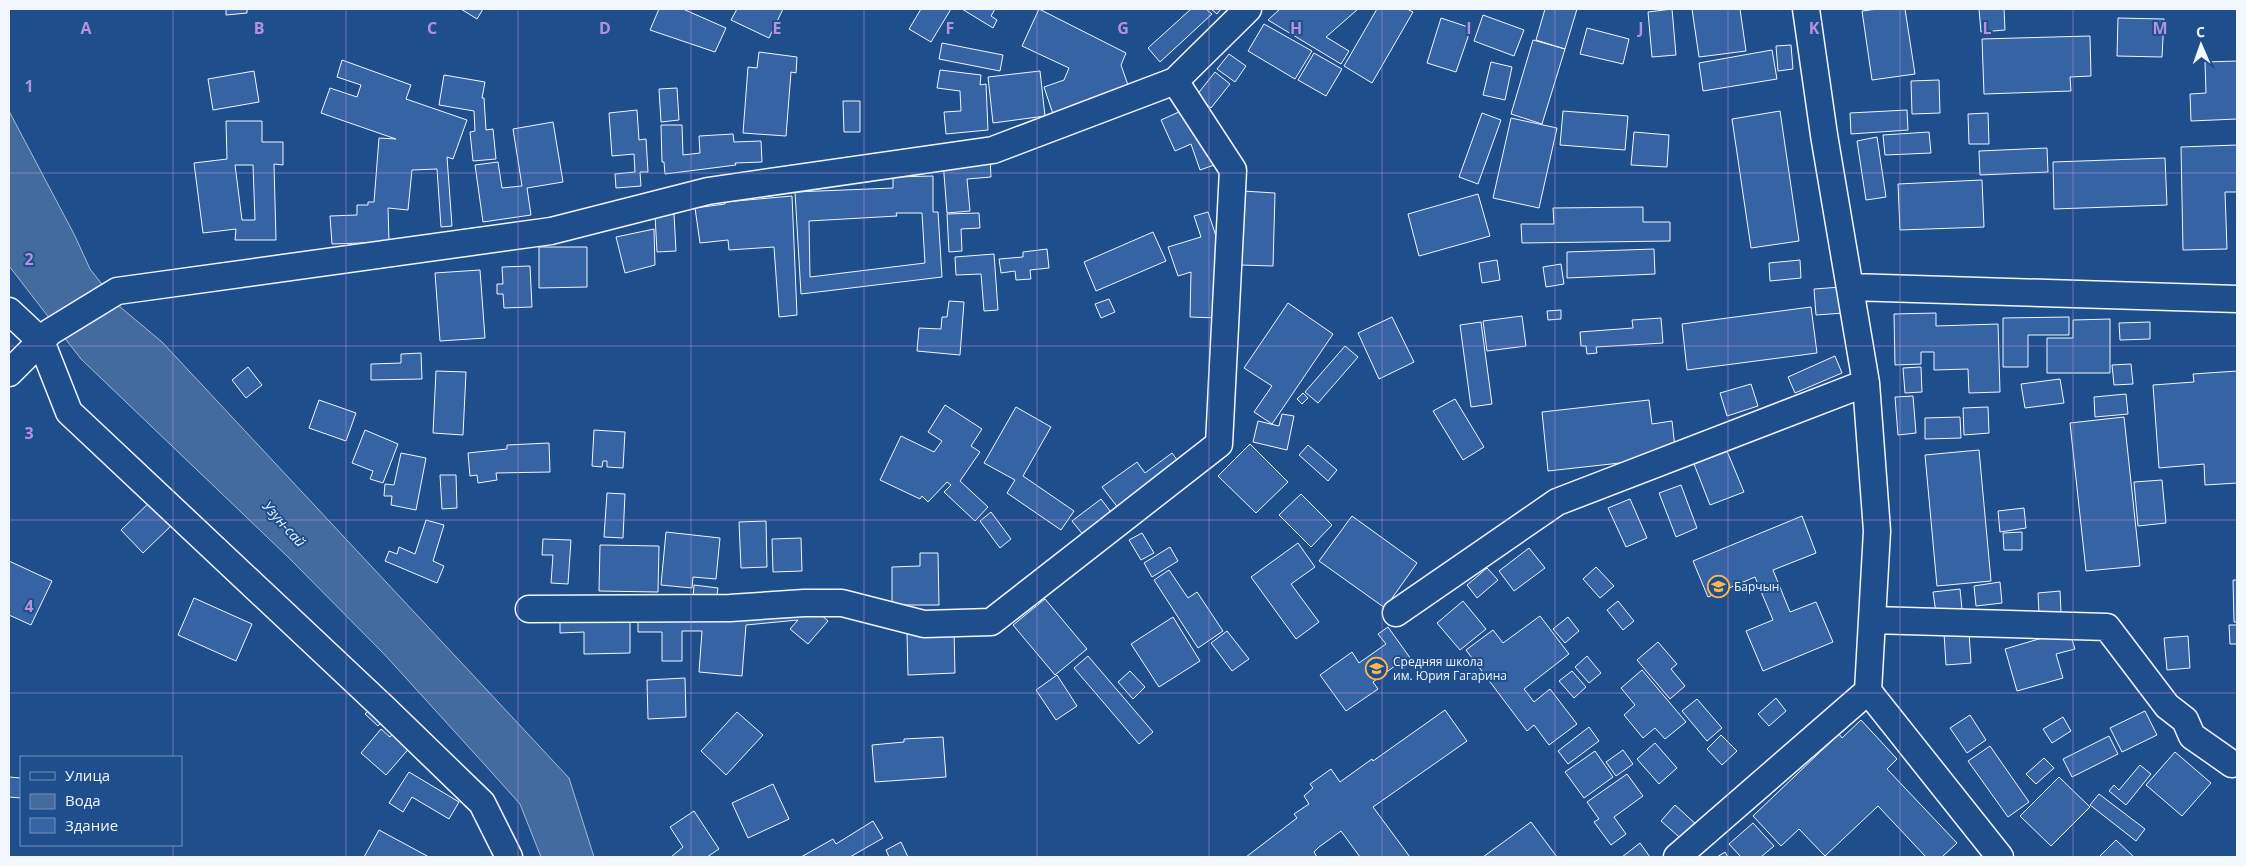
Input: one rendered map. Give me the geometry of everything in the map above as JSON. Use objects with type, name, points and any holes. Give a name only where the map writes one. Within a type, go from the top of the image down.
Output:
[{"type":"street","points":[[9,373],[45,336],[117,291],[551,231],[708,191],[993,150],[1175,81],[1248,9]]},
{"type":"street","points":[[1806,9],[1824,135],[1866,383],[1877,532],[1868,691],[2000,857]]},
{"type":"street","points":[[529,609],[730,608],[804,603],[842,603],[924,624],[991,622],[1219,444],[1233,170],[1175,81]]},
{"type":"street","points":[[1851,287],[2237,299]]},
{"type":"street","points":[[9,311],[45,336],[69,412],[379,703],[482,803],[508,857]]},
{"type":"street","points":[[1396,613],[1557,502],[1866,383]]},
{"type":"street","points":[[1872,620],[2107,627],[2167,706],[2185,720],[2192,736],[2232,764]]},
{"type":"street","points":[[1677,857],[1868,691]]},
{"type":"water","name":"Узун-сай","points":[[9,111],[75,236],[90,269],[119,306],[162,342],[569,778],[594,857],[541,857],[520,804],[385,655],[288,557],[81,359],[9,266]]},
{"type":"building","points":[[226,9],[247,9],[247,13],[226,15]]},
{"type":"building","points":[[461,9],[483,9],[477,19]]},
{"type":"building","points":[[659,9],[683,9],[726,28],[715,52],[650,30]]},
{"type":"building","points":[[737,9],[783,9],[769,38],[731,20]]},
{"type":"building","points":[[921,9],[951,9],[931,42],[909,29]]},
{"type":"building","points":[[962,9],[995,9],[991,16],[997,20],[993,28]]},
{"type":"building","points":[[1039,9],[1126,53],[1121,65],[1129,88],[1053,114],[1044,87],[1064,80],[1069,68],[1022,46]]},
{"type":"building","points":[[1191,9],[1206,9],[1212,14],[1160,62],[1148,48]]},
{"type":"building","points":[[1211,9],[1221,9],[1217,14]]},
{"type":"building","points":[[1280,9],[1358,9],[1326,37],[1349,51],[1341,64],[1268,20]]},
{"type":"building","points":[[1377,9],[1407,9],[1413,12],[1372,83],[1344,66]]},
{"type":"building","points":[[1545,9],[1577,9],[1565,49],[1536,40]]},
{"type":"building","points":[[1672,9],[1676,55],[1652,57],[1648,12]]},
{"type":"building","points":[[1692,9],[1740,9],[1746,51],[1699,57]]},
{"type":"building","points":[[1905,9],[1915,74],[1872,80],[1862,11]]},
{"type":"building","points":[[1979,9],[2004,9],[2005,30],[1981,32]]},
{"type":"building","points":[[1483,15],[1524,30],[1514,56],[1474,41]]},
{"type":"building","points":[[1441,18],[1471,28],[1456,72],[1427,63]]},
{"type":"building","points":[[2118,18],[2164,19],[2162,57],[2117,56]]},
{"type":"building","points":[[1264,24],[1312,51],[1295,79],[1248,51]]},
{"type":"building","points":[[1587,28],[1629,39],[1623,64],[1580,54]]},
{"type":"building","points":[[2090,36],[2091,76],[2070,77],[2071,91],[1984,94],[1982,39]]},
{"type":"building","points":[[1533,40],[1565,49],[1542,124],[1511,114]]},
{"type":"building","points":[[942,43],[1003,55],[1000,71],[939,59]]},
{"type":"building","points":[[1791,45],[1793,69],[1778,71],[1776,46]]},
{"type":"building","points":[[1772,50],[1777,79],[1703,91],[1699,63]]},
{"type":"building","points":[[759,52],[797,57],[796,73],[791,72],[786,136],[743,133],[748,67],[757,68]]},
{"type":"building","points":[[1314,53],[1342,69],[1326,96],[1298,80]]},
{"type":"building","points":[[1229,54],[1246,66],[1235,82],[1217,69]]},
{"type":"building","points":[[342,60],[411,85],[406,99],[467,120],[453,159],[447,157],[452,226],[441,227],[437,169],[412,170],[408,210],[388,208],[389,242],[332,244],[330,216],[357,215],[357,205],[368,205],[368,202],[374,202],[379,138],[396,139],[321,113],[330,88],[357,97],[361,85],[337,77]]},
{"type":"building","points":[[2237,61],[2237,119],[2191,121],[2190,94],[2206,93],[2205,62]]},
{"type":"building","points":[[1491,62],[1512,67],[1505,100],[1483,95]]},
{"type":"building","points":[[940,70],[981,75],[980,85],[986,84],[988,130],[946,134],[944,112],[961,111],[960,91],[937,88]]},
{"type":"building","points":[[254,71],[259,102],[213,110],[208,79]]},
{"type":"building","points":[[1040,71],[1045,116],[993,123],[988,77]]},
{"type":"building","points":[[1215,72],[1230,84],[1211,108],[1196,96]]},
{"type":"building","points":[[444,75],[485,82],[482,98],[484,98],[486,130],[493,129],[496,159],[473,161],[470,132],[475,131],[474,111],[439,105]]},
{"type":"building","points":[[1939,80],[1940,113],[1912,114],[1911,81]]},
{"type":"building","points":[[677,88],[679,120],[661,122],[659,89]]},
{"type":"building","points":[[843,101],[860,101],[860,132],[844,132]]},
{"type":"building","points":[[1188,108],[1217,164],[1200,170],[1191,144],[1175,151],[1161,120]]},
{"type":"building","points":[[637,110],[639,140],[646,139],[648,172],[640,172],[641,186],[616,188],[615,174],[635,172],[634,154],[612,156],[609,113]]},
{"type":"building","points":[[1907,110],[1908,130],[1851,134],[1850,113]]},
{"type":"building","points":[[1563,111],[1628,116],[1625,150],[1560,145]]},
{"type":"building","points":[[1780,111],[1799,241],[1751,248],[1732,119]]},
{"type":"building","points":[[1482,113],[1501,120],[1478,184],[1459,177]]},
{"type":"building","points":[[1988,113],[1989,144],[1969,144],[1968,114]]},
{"type":"building","points":[[1511,118],[1557,128],[1539,208],[1493,198]]},
{"type":"building","points":[[226,121],[262,121],[262,142],[283,142],[283,165],[274,164],[276,240],[235,240],[236,229],[203,233],[194,163],[227,159]],"holes":[[[235,165],[253,165],[255,220],[242,220]]]},
{"type":"building","points":[[553,122],[563,182],[527,188],[531,215],[483,222],[475,165],[498,162],[502,188],[522,186],[513,129]]},
{"type":"building","points":[[661,125],[682,125],[683,155],[700,153],[699,136],[733,134],[734,142],[761,141],[762,162],[735,163],[736,165],[665,174],[664,162],[662,162]]},
{"type":"building","points":[[1634,132],[1669,135],[1667,167],[1631,165]]},
{"type":"building","points":[[1929,132],[1931,153],[1885,155],[1883,135]]},
{"type":"building","points":[[1877,137],[1886,197],[1866,200],[1857,141]]},
{"type":"building","points":[[2237,145],[2237,192],[2225,192],[2227,249],[2183,250],[2181,147]]},
{"type":"building","points":[[2047,148],[2048,172],[1980,175],[1979,151]]},
{"type":"building","points":[[990,157],[991,177],[967,179],[970,211],[947,213],[943,161]]},
{"type":"building","points":[[2165,158],[2167,205],[2054,209],[2053,162]]},
{"type":"building","points":[[933,176],[933,212],[938,212],[942,277],[801,294],[795,192],[893,188],[893,177]],"holes":[[[896,213],[922,213],[925,263],[810,277],[809,221],[897,216]]]},
{"type":"building","points":[[1982,180],[1984,227],[1900,230],[1898,184]]},
{"type":"building","points":[[1243,191],[1275,193],[1273,266],[1241,265]]},
{"type":"building","points":[[1478,194],[1490,236],[1419,256],[1408,214]]},
{"type":"building","points":[[792,196],[797,315],[779,317],[774,247],[729,250],[728,240],[700,243],[695,208],[725,204],[725,202]]},
{"type":"building","points":[[1643,207],[1643,222],[1670,222],[1670,241],[1522,243],[1521,224],[1554,224],[1553,208]]},
{"type":"building","points":[[1208,212],[1220,248],[1219,318],[1190,317],[1191,272],[1178,276],[1168,247],[1201,237],[1194,216]]},
{"type":"building","points":[[979,213],[980,228],[961,229],[962,251],[949,252],[947,214]]},
{"type":"building","points":[[674,214],[676,251],[657,252],[655,215]]},
{"type":"building","points":[[654,229],[655,265],[625,273],[616,237]]},
{"type":"building","points":[[1153,232],[1166,261],[1096,291],[1084,262]]},
{"type":"building","points":[[539,247],[587,247],[587,287],[539,288]]},
{"type":"building","points":[[1047,249],[1049,268],[1030,270],[1031,279],[1016,280],[1015,271],[1001,273],[999,259],[1023,257],[1023,252]]},
{"type":"building","points":[[1654,249],[1655,274],[1567,278],[1567,252]]},
{"type":"building","points":[[994,254],[998,310],[984,311],[981,274],[956,275],[955,257]]},
{"type":"building","points":[[1497,260],[1500,280],[1482,283],[1479,263]]},
{"type":"building","points":[[1800,260],[1801,278],[1770,281],[1769,263]]},
{"type":"building","points":[[1561,264],[1564,284],[1546,287],[1543,267]]},
{"type":"building","points":[[530,266],[532,307],[504,308],[503,294],[497,294],[497,284],[503,284],[502,267]]},
{"type":"building","points":[[480,270],[485,338],[440,341],[435,273]]},
{"type":"building","points":[[1841,287],[1844,313],[1816,315],[1814,289]]},
{"type":"building","points":[[1109,299],[1115,312],[1101,318],[1095,304]]},
{"type":"building","points":[[949,301],[964,302],[960,355],[917,351],[919,328],[941,329],[942,317],[947,317]]},
{"type":"building","points":[[1288,303],[1333,334],[1272,424],[1254,412],[1272,386],[1244,368]]},
{"type":"building","points":[[1811,307],[1817,353],[1687,370],[1682,324]]},
{"type":"building","points":[[1561,310],[1561,319],[1548,320],[1547,311]]},
{"type":"building","points":[[1936,313],[1936,326],[1998,324],[2000,392],[1969,393],[1968,369],[1934,370],[1934,352],[1921,352],[1921,364],[1895,365],[1894,314]]},
{"type":"building","points":[[1522,316],[1526,346],[1487,351],[1483,321]]},
{"type":"building","points":[[1392,317],[1414,362],[1379,379],[1358,333]]},
{"type":"building","points":[[2069,317],[2069,335],[2028,335],[2028,367],[2003,367],[2003,318]]},
{"type":"building","points":[[1661,318],[1663,343],[1596,347],[1597,353],[1587,354],[1586,346],[1581,346],[1580,332],[1633,328],[1632,320]]},
{"type":"building","points":[[2110,319],[2110,373],[2047,373],[2047,338],[2073,338],[2073,320]]},
{"type":"building","points":[[1481,322],[1492,404],[1471,407],[1460,325]]},
{"type":"building","points":[[2150,322],[2150,339],[2120,340],[2119,323]]},
{"type":"building","points":[[1345,346],[1358,357],[1318,403],[1305,392]]},
{"type":"building","points":[[421,353],[422,379],[371,380],[371,364],[401,363],[401,354]]},
{"type":"building","points":[[1835,356],[1842,373],[1795,393],[1788,377]]},
{"type":"building","points":[[2131,364],[2133,384],[2114,385],[2112,365]]},
{"type":"building","points":[[248,367],[262,385],[246,398],[232,380]]},
{"type":"building","points":[[1921,367],[1922,392],[1905,393],[1903,368]]},
{"type":"building","points":[[436,371],[466,372],[463,435],[433,433]]},
{"type":"building","points":[[2237,371],[2237,483],[2205,485],[2204,464],[2159,468],[2153,385],[2194,382],[2193,374]]},
{"type":"building","points":[[2060,379],[2064,403],[2025,408],[2021,384]]},
{"type":"building","points":[[1751,384],[1758,406],[1727,416],[1720,393]]},
{"type":"building","points":[[1303,393],[1308,398],[1302,404],[1297,399]]},
{"type":"building","points":[[2126,394],[2128,414],[2095,417],[2094,397]]},
{"type":"building","points":[[1913,396],[1916,433],[1898,435],[1895,397]]},
{"type":"building","points":[[1455,399],[1484,447],[1463,460],[1433,411]]},
{"type":"building","points":[[319,400],[356,413],[346,441],[309,428]]},
{"type":"building","points":[[1649,400],[1652,424],[1672,421],[1675,448],[1655,450],[1656,459],[1548,471],[1542,412]]},
{"type":"building","points":[[945,405],[982,429],[971,446],[980,452],[960,481],[988,507],[975,521],[944,492],[951,485],[947,482],[928,502],[922,496],[920,499],[880,480],[901,436],[934,452],[942,441],[928,432]]},
{"type":"building","points":[[1016,407],[1051,427],[1023,476],[1074,511],[1061,530],[1007,493],[1015,480],[984,463]]},
{"type":"building","points":[[1988,407],[1989,433],[1964,435],[1963,408]]},
{"type":"building","points":[[1282,414],[1294,416],[1287,450],[1253,442],[1258,421],[1279,426]]},
{"type":"building","points":[[1960,417],[1961,438],[1925,439],[1925,418]]},
{"type":"building","points":[[2124,417],[2140,566],[2086,571],[2070,423]]},
{"type":"building","points":[[365,430],[398,444],[383,483],[370,479],[373,471],[352,463]]},
{"type":"building","points":[[594,430],[625,432],[623,468],[607,467],[607,461],[603,461],[602,467],[592,466]]},
{"type":"building","points":[[549,443],[550,472],[496,473],[497,480],[478,483],[477,475],[470,476],[468,453],[507,449],[507,445]]},
{"type":"building","points":[[1250,444],[1288,482],[1256,513],[1218,476]]},
{"type":"building","points":[[1308,445],[1337,470],[1328,481],[1299,455]]},
{"type":"building","points":[[1979,450],[1991,581],[1937,586],[1925,455]]},
{"type":"building","points":[[1727,451],[1744,492],[1710,505],[1694,464]]},
{"type":"building","points":[[401,453],[426,458],[416,510],[391,505],[392,496],[384,496],[385,484],[394,485]]},
{"type":"building","points":[[1172,453],[1180,464],[1119,509],[1102,487],[1137,462],[1145,473]]},
{"type":"building","points":[[440,475],[456,475],[457,508],[442,509]]},
{"type":"building","points":[[2162,480],[2166,523],[2138,526],[2134,482]]},
{"type":"building","points":[[1681,485],[1697,528],[1676,537],[1659,493]]},
{"type":"building","points":[[607,493],[625,494],[623,538],[604,537]]},
{"type":"building","points":[[1301,494],[1332,525],[1311,547],[1279,515]]},
{"type":"building","points":[[153,499],[175,522],[143,553],[121,530]]},
{"type":"building","points":[[1101,499],[1113,515],[1084,536],[1072,521]]},
{"type":"building","points":[[1630,499],[1647,538],[1626,547],[1608,508]]},
{"type":"building","points":[[2024,508],[2026,528],[2000,532],[1998,511]]},
{"type":"building","points":[[991,512],[1011,539],[1000,548],[980,521]]},
{"type":"building","points":[[1352,516],[1417,563],[1385,608],[1319,561]]},
{"type":"building","name":"Барчын","points":[[1802,516],[1816,553],[1773,570],[1790,612],[1816,602],[1833,642],[1763,671],[1746,631],[1773,620],[1755,577],[1708,597],[1693,561]]},
{"type":"building","points":[[426,520],[444,525],[433,561],[444,566],[437,583],[385,561],[389,551],[397,554],[399,547],[415,554]]},
{"type":"building","points":[[766,521],[767,567],[741,568],[739,522]]},
{"type":"building","points":[[666,532],[720,538],[716,579],[693,577],[692,588],[661,585]]},
{"type":"building","points":[[2022,532],[2022,550],[2004,550],[2003,533]]},
{"type":"building","points":[[1142,533],[1154,553],[1141,560],[1129,540]]},
{"type":"building","points":[[801,538],[802,571],[773,572],[772,539]]},
{"type":"building","points":[[543,539],[571,540],[568,584],[551,583],[553,555],[542,555]]},
{"type":"building","points":[[1298,543],[1315,567],[1291,584],[1319,622],[1296,639],[1251,577]]},
{"type":"building","points":[[600,545],[659,546],[658,592],[599,591]]},
{"type":"building","points":[[1170,547],[1178,561],[1152,577],[1144,563]]},
{"type":"building","points":[[1529,548],[1545,568],[1514,591],[1499,571]]},
{"type":"building","points":[[920,553],[938,553],[939,605],[892,605],[892,567],[920,566]]},
{"type":"building","points":[[9,561],[52,581],[31,625],[9,615]]},
{"type":"building","points":[[1596,567],[1614,586],[1600,598],[1583,579]]},
{"type":"building","points":[[1487,568],[1498,580],[1477,598],[1467,585]]},
{"type":"building","points":[[1169,570],[1188,598],[1197,592],[1223,631],[1198,648],[1154,580]]},
{"type":"building","points":[[2233,580],[2237,580],[2237,622],[2234,622]]},
{"type":"building","points":[[2000,582],[2002,603],[1976,606],[1974,586]]},
{"type":"building","points":[[694,585],[718,588],[716,601],[693,599]]},
{"type":"building","points":[[1960,589],[1962,609],[1936,613],[1933,592]]},
{"type":"building","points":[[2060,591],[2061,612],[2039,613],[2038,593]]},
{"type":"building","points":[[194,598],[252,624],[236,661],[178,635]]},
{"type":"building","points":[[1045,599],[1087,649],[1055,675],[1013,625]]},
{"type":"building","points":[[1463,601],[1486,629],[1460,650],[1437,623]]},
{"type":"building","points":[[1618,601],[1634,621],[1623,630],[1607,610]]},
{"type":"building","points":[[811,606],[828,621],[808,644],[790,629],[798,620],[746,625],[742,676],[699,672],[702,631],[682,631],[682,661],[662,661],[662,632],[638,632],[638,618],[736,621],[735,614]]},
{"type":"building","points":[[560,615],[630,615],[630,653],[584,654],[584,632],[560,633]]},
{"type":"building","points":[[1540,616],[1569,654],[1524,689],[1534,702],[1550,689],[1577,724],[1549,745],[1534,725],[1527,731],[1466,650],[1493,630],[1503,643]]},
{"type":"building","points":[[1173,617],[1200,661],[1159,687],[1131,644]]},
{"type":"building","points":[[1568,617],[1579,631],[1565,643],[1553,629]]},
{"type":"building","points":[[2229,625],[2237,625],[2237,644],[2230,644]]},
{"type":"building","points":[[1388,627],[1413,662],[1403,669],[1399,663],[1373,682],[1378,689],[1346,711],[1320,675],[1352,652],[1359,663],[1386,644],[1378,634]]},
{"type":"building","points":[[2069,630],[2075,649],[2056,654],[2063,678],[2017,691],[2005,649]]},
{"type":"building","points":[[954,631],[955,673],[908,675],[907,633]]},
{"type":"building","points":[[1227,631],[1249,659],[1232,671],[1211,643]]},
{"type":"building","points":[[1969,632],[1971,663],[1946,665],[1944,633]]},
{"type":"building","points":[[2188,636],[2190,668],[2167,670],[2164,638]]},
{"type":"building","points":[[1658,642],[1677,664],[1671,669],[1685,686],[1670,699],[1637,660]]},
{"type":"building","points":[[1088,656],[1153,732],[1139,744],[1074,668]]},
{"type":"building","points":[[1587,656],[1601,673],[1589,683],[1575,667]]},
{"type":"building","points":[[1642,670],[1686,722],[1665,739],[1655,728],[1643,738],[1624,715],[1635,705],[1621,688]]},
{"type":"building","points":[[1130,671],[1145,687],[1133,699],[1118,682]]},
{"type":"building","points":[[1572,671],[1586,687],[1574,698],[1559,681]]},
{"type":"building","points":[[1057,675],[1077,706],[1056,720],[1036,690]]},
{"type":"building","points":[[685,678],[686,717],[648,719],[647,680]]},
{"type":"building","points":[[1776,698],[1786,711],[1769,726],[1758,714]]},
{"type":"building","points":[[1697,699],[1722,728],[1707,741],[1682,711]]},
{"type":"building","points":[[375,704],[388,716],[378,726],[365,714]]},
{"type":"building","points":[[1445,710],[1467,741],[1373,807],[1410,857],[1360,857],[1341,831],[1314,852],[1317,857],[1246,857],[1297,818],[1294,814],[1309,804],[1304,796],[1313,788],[1310,784],[1331,769],[1340,782]]},
{"type":"building","points":[[2145,711],[2157,735],[2122,752],[2110,728]]},
{"type":"building","points":[[737,712],[763,735],[726,775],[701,751]]},
{"type":"building","points":[[1970,715],[1986,740],[1967,753],[1950,728]]},
{"type":"building","points":[[2063,717],[2071,731],[2052,743],[2043,729]]},
{"type":"building","points":[[1861,720],[1897,759],[1887,769],[1957,843],[1942,857],[1926,857],[1878,806],[1825,856],[1799,829],[1781,846],[1753,816],[1839,734],[1842,738]]},
{"type":"building","points":[[1589,727],[1599,741],[1568,764],[1558,751]]},
{"type":"building","points":[[381,729],[390,737],[396,729],[413,744],[386,775],[361,753]]},
{"type":"building","points":[[1721,735],[1737,751],[1722,765],[1707,749]]},
{"type":"building","points":[[2109,736],[2118,754],[2072,777],[2063,759]]},
{"type":"building","points":[[943,737],[946,777],[875,782],[872,745],[904,742],[904,739]]},
{"type":"building","points":[[1655,743],[1677,768],[1659,784],[1637,759]]},
{"type":"building","points":[[1990,746],[2029,802],[2008,817],[1968,761]]},
{"type":"building","points":[[1623,750],[1633,764],[1616,776],[1606,762]]},
{"type":"building","points":[[1595,751],[1613,777],[1584,798],[1565,772]]},
{"type":"building","points":[[2175,752],[2211,783],[2182,816],[2146,785]]},
{"type":"building","points":[[2044,758],[2054,768],[2036,784],[2026,774]]},
{"type":"building","points":[[2140,765],[2151,774],[2126,805],[2109,791],[2114,785],[2119,790]]},
{"type":"building","points":[[409,772],[459,802],[449,819],[412,797],[403,812],[389,803]]},
{"type":"building","points":[[1627,774],[1643,796],[1614,817],[1626,834],[1611,845],[1594,822],[1599,819],[1587,802]]},
{"type":"building","points":[[9,777],[20,778],[20,798],[9,797]]},
{"type":"building","points":[[2059,777],[2090,807],[2051,846],[2020,816]]},
{"type":"building","points":[[773,784],[789,819],[748,838],[732,803]]},
{"type":"building","points":[[2099,794],[2145,829],[2136,841],[2090,805]]},
{"type":"building","points":[[1675,805],[1699,827],[1686,843],[1661,821]]},
{"type":"building","points":[[694,811],[719,849],[707,857],[671,857],[683,847],[670,827]]},
{"type":"building","points":[[873,821],[883,838],[850,857],[801,857],[833,839],[836,844]]},
{"type":"building","points":[[1531,822],[1557,857],[1483,857]]},
{"type":"building","points":[[1753,823],[1774,846],[1761,857],[1741,857],[1729,844]]},
{"type":"building","points":[[379,830],[429,857],[364,857]]},
{"type":"building","points":[[2116,840],[2134,857],[2099,857]]},
{"type":"building","points":[[901,842],[908,857],[889,857],[886,850]]},
{"type":"building","points":[[1640,843],[1650,857],[1622,857]]},
{"type":"building","points":[[1725,852],[1728,857],[1717,857]]},
{"type":"place","name":"Барчын","points":[[1718,587]]},
{"type":"place","name":"Средняя школа им. Юрия Гагарина","points":[[1377,669]]}]
